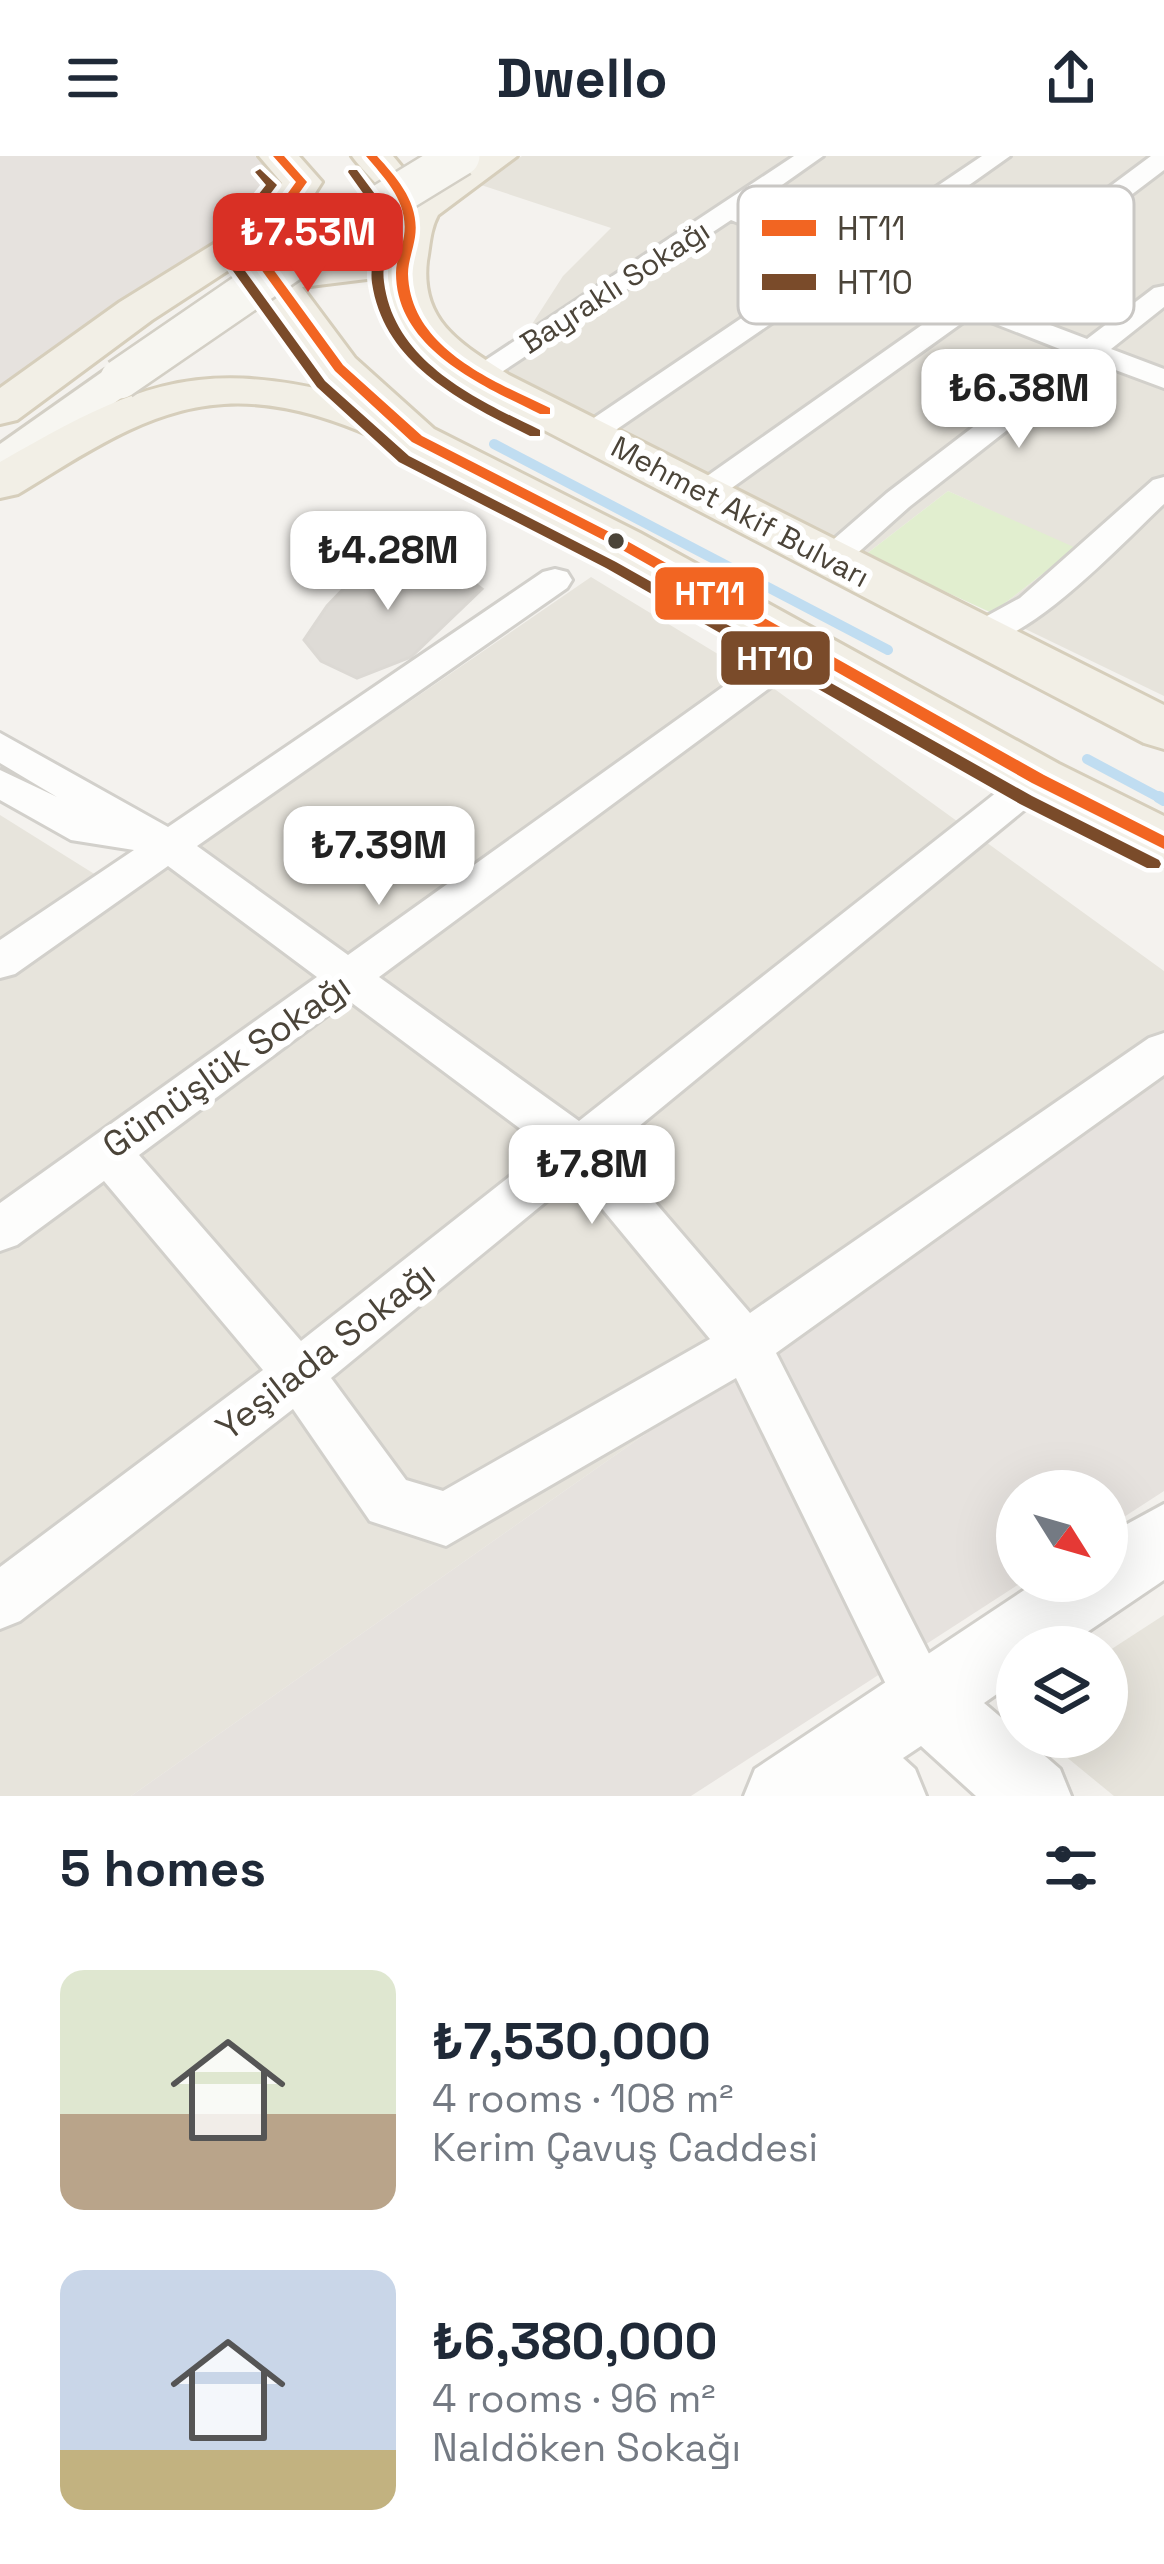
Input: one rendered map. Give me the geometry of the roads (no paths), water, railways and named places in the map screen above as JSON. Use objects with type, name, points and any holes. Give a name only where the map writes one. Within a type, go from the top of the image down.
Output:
[{"type":"main road","points":[[0,410],[136,311],[263,245],[291,207],[302,182],[278,156]]},
{"type":"main road","points":[[244,387],[286,369],[384,298],[401,277],[411,227],[405,195],[371,156]]},
{"type":"main road","points":[[0,465],[110,373],[306,230],[427,156]]},
{"type":"main road","points":[[0,432],[110,373],[460,156]]},
{"type":"main road","points":[[263,245],[311,276],[356,271],[396,256],[421,208],[498,156]]},
{"type":"main road","points":[[263,245],[319,344],[374,405],[416,439]]},
{"type":"main road","name":"Mehmet Akif Bulvarı","points":[[401,277],[409,312],[440,350],[478,375],[1164,729]]},
{"type":"main road","points":[[0,483],[116,416],[174,394],[244,387],[302,396],[416,439],[622,544],[890,697],[1164,844]]},
{"type":"main road","points":[[890,697],[946,692],[967,678],[979,655],[977,636]]},
{"type":"main road","points":[[1039,779],[1028,734],[1041,715],[1060,705],[1092,705],[1164,729]]},
{"type":"street","name":"Bayraklı Sokağı","points":[[769,186],[811,156]]},
{"type":"street","points":[[954,186],[998,156]]},
{"type":"street","points":[[1127,186],[1164,158]]},
{"type":"street","name":"Bayraklı Sokağı","points":[[478,375],[738,208]]},
{"type":"street","points":[[732,212],[738,214]]},
{"type":"street","points":[[1134,319],[1164,294]]},
{"type":"street","points":[[590,434],[752,324]]},
{"type":"street","points":[[704,493],[942,324]]},
{"type":"street","points":[[1022,324],[1164,379]]},
{"type":"street","points":[[831,560],[898,500],[1128,324]]},
{"type":"street","points":[[977,636],[1032,606],[1164,487]]},
{"type":"street","points":[[1,960],[555,580]]},
{"type":"street","name":"Gümüşlük Sokağı","points":[[0,1230],[802,647]]},
{"type":"street","points":[[0,746],[166,844],[578,1146],[746,1345],[922,1697],[1034,1796]]},
{"type":"street","name":"Yeşilada Sokağı","points":[[0,1601],[298,1374],[1039,779]]},
{"type":"street","points":[[0,783],[85,830],[166,844]]},
{"type":"street","points":[[106,1150],[298,1374],[389,1502],[446,1519],[746,1345],[1164,1051]]},
{"type":"street","points":[[1128,1563],[1164,1539]]},
{"type":"street","points":[[782,1796],[867,1777],[922,1697],[1068,1602]]},
{"type":"waterway","points":[[494,444],[888,650]]},
{"type":"waterway","points":[[1087,759],[1164,800],[1159,797]]}]
